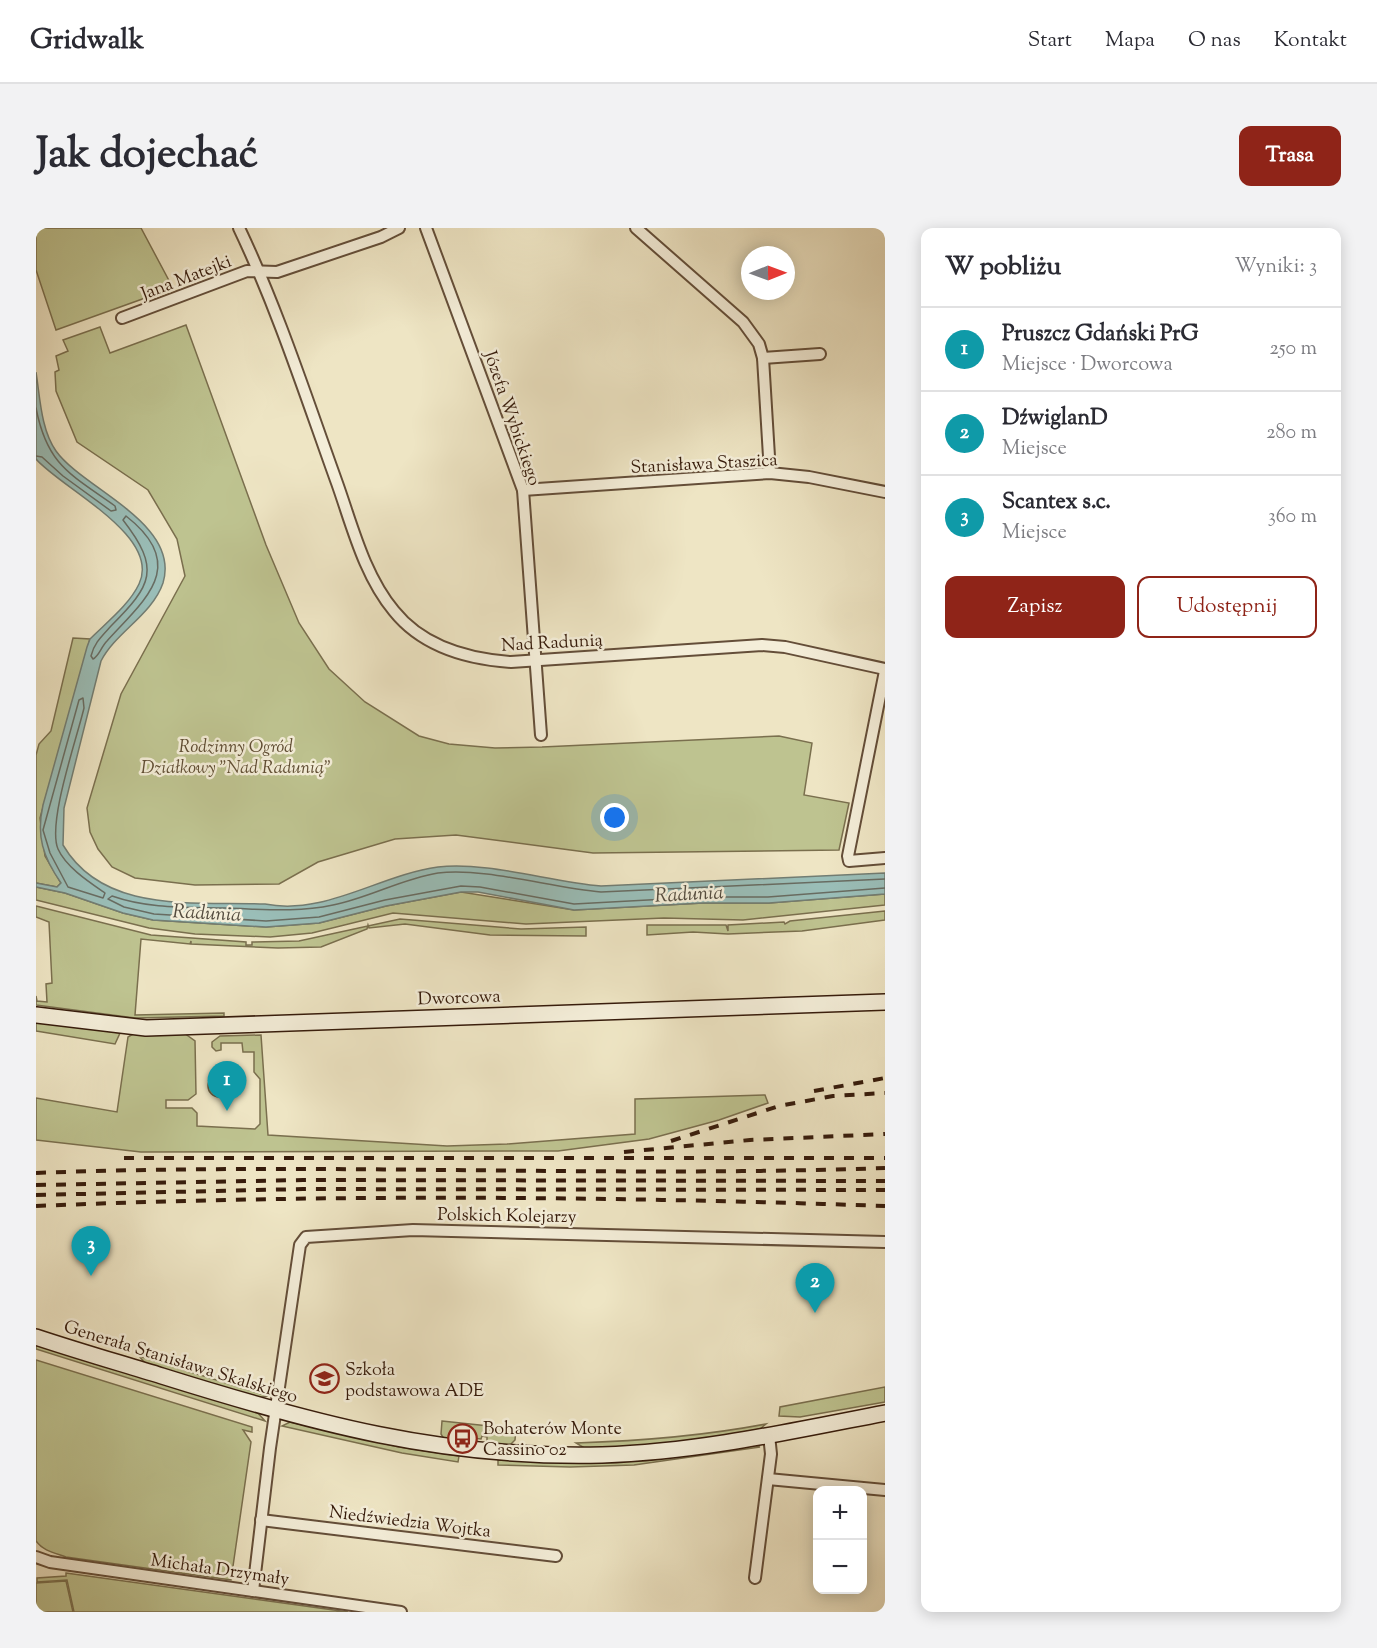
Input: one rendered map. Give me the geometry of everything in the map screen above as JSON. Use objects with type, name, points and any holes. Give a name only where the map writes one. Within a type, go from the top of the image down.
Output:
[{"type":"street","name":"Nad Radunią","points":[[239,228],[260,272],[368,567],[394,612],[411,627],[453,651],[479,660],[511,663],[762,645],[785,647],[885,670]]},
{"type":"street","name":"Jana Matejki","points":[[122,318],[247,272],[277,272],[372,240],[399,228]]},
{"type":"street","name":"Józefa Wybickiego","points":[[426,228],[523,489],[541,735]]},
{"type":"street","points":[[636,228],[743,322],[759,344],[763,358],[770,473]]},
{"type":"street","points":[[763,358],[820,354]]},
{"type":"street","name":"Stanisława Staszica","points":[[523,489],[770,473],[885,492]]},
{"type":"street","points":[[885,670],[855,808],[848,856],[849,861],[885,858]]},
{"type":"street","name":"Dworcowa","points":[[36,1015],[146,1028],[885,1002]]},
{"type":"street","name":"Polskich Kolejarzy","points":[[253,1591],[300,1245],[306,1237],[413,1230],[885,1242]]},
{"type":"street","name":"Generała Stanisława Skalskiego","points":[[36,1337],[276,1412],[420,1444],[539,1455],[646,1453],[769,1435],[885,1413]]},
{"type":"street","points":[[755,1578],[771,1454],[769,1435]]},
{"type":"street","points":[[768,1479],[885,1490]]},
{"type":"street","name":"Niedźwiedzia Wojtka","points":[[261,1520],[555,1556]]},
{"type":"street","name":"Michała Drzymały","points":[[36,1557],[50,1562],[380,1611],[401,1612]]},
{"type":"green space","points":[[36,228],[141,228],[173,288],[56,330],[36,270]]},
{"type":"green space","name":"Rodzinny Ogród Działkowy \"Nad Radunią\"","points":[[186,325],[266,545],[299,623],[329,669],[365,702],[419,736],[449,744],[495,748],[542,747],[779,736],[812,743],[804,795],[849,803],[839,850],[593,853],[456,835],[395,839],[318,862],[279,884],[195,885],[135,878],[112,867],[98,849],[90,832],[87,808],[121,694],[185,576],[177,539],[148,490],[77,442],[56,391],[55,372],[59,370],[56,356],[68,351],[63,340],[100,327],[110,353]]},
{"type":"green space","points":[[73,638],[90,639],[40,818],[45,856],[61,883],[57,887],[36,883],[36,755],[39,744],[51,731]]},
{"type":"green space","points":[[36,887],[65,893],[123,913],[153,920],[266,927],[319,923],[386,906],[461,892],[574,910],[703,903],[769,903],[885,894],[885,905],[743,920],[664,918],[526,924],[393,913],[312,933],[270,937],[195,934],[149,928],[36,900]]},
{"type":"green space","points":[[36,906],[151,935],[246,942],[246,945],[252,945],[252,942],[299,941],[368,926],[367,929],[321,947],[278,948],[141,939],[135,1015],[224,1013],[224,1016],[135,1018],[36,1005],[36,996],[37,1001],[47,1002],[46,984],[52,983],[49,922],[36,917]]},
{"type":"green space","points":[[885,911],[885,920],[802,931],[728,934],[693,932],[647,935],[647,925],[726,925],[728,931],[728,925],[784,922],[785,924],[790,921]]},
{"type":"green space","points":[[400,919],[521,929],[586,927],[586,936],[490,935],[405,924],[369,928],[368,926]]},
{"type":"green space","points":[[36,1021],[120,1033],[115,1044],[36,1031]]},
{"type":"green space","points":[[184,1033],[195,1041],[196,1094],[188,1100],[166,1100],[166,1108],[192,1108],[197,1113],[197,1126],[255,1129],[260,1124],[260,1079],[254,1072],[254,1052],[243,1052],[242,1043],[221,1043],[221,1050],[216,1051],[212,1047],[212,1042],[220,1036],[261,1035],[268,1135],[447,1146],[507,1144],[635,1134],[635,1099],[765,1095],[768,1103],[719,1120],[649,1139],[558,1151],[141,1152],[36,1140],[36,1098],[117,1112],[128,1037],[133,1034]]},
{"type":"green space","points":[[219,1075],[227,1078],[230,1086],[227,1094],[219,1097],[211,1094],[208,1086],[211,1078]]},
{"type":"green space","points":[[36,1343],[257,1412],[265,1421],[36,1349]]},
{"type":"green space","points":[[139,1356],[268,1396],[257,1398],[145,1363]]},
{"type":"green space","points":[[36,1360],[252,1427],[252,1432],[243,1430],[251,1442],[231,1580],[66,1557],[42,1547],[36,1541]]},
{"type":"green space","points":[[885,1387],[885,1402],[800,1417],[779,1416],[780,1407]]},
{"type":"green space","points":[[442,1421],[516,1429],[515,1440],[510,1445],[487,1445],[487,1437],[482,1436],[481,1439],[454,1436],[454,1442],[444,1439],[441,1434]]},
{"type":"green space","points":[[290,1422],[399,1447],[459,1456],[458,1462],[402,1453],[282,1426]]},
{"type":"green space","points":[[766,1424],[760,1429],[689,1442],[586,1449],[576,1443],[671,1437]]},
{"type":"green space","points":[[753,1445],[760,1447],[634,1465],[570,1467],[498,1465],[498,1460],[567,1462]]},
{"type":"green space","points":[[66,1573],[348,1612],[74,1612],[67,1580],[37,1582],[37,1578],[66,1576]]},
{"type":"green space","points":[[66,1581],[73,1612],[36,1612],[36,1583]]},
{"type":"water","name":"Radunia","points":[[36,372],[44,423],[56,451],[69,465],[144,525],[158,542],[165,562],[163,583],[151,605],[115,641],[101,661],[64,808],[63,845],[81,868],[102,883],[127,894],[154,900],[287,906],[331,900],[416,871],[457,866],[497,869],[601,886],[885,873],[885,894],[769,903],[703,903],[574,910],[478,892],[461,892],[386,906],[319,923],[266,927],[153,920],[123,913],[65,893],[36,887],[36,883],[57,887],[61,883],[43,846],[41,816],[87,647],[90,639],[135,592],[142,566],[136,548],[123,531],[106,514],[36,459]]},
{"type":"railway","points":[[814,1091],[885,1078]]},
{"type":"railway","points":[[671,1141],[779,1106],[833,1096],[885,1093]]},
{"type":"railway","points":[[624,1152],[750,1140],[885,1134]]},
{"type":"railway","points":[[124,1158],[885,1158]]},
{"type":"railway","points":[[36,1173],[248,1169],[779,1171],[885,1168]]},
{"type":"railway","points":[[36,1185],[303,1180],[885,1181]]},
{"type":"railway","points":[[36,1195],[303,1189],[885,1190]]},
{"type":"railway","points":[[36,1206],[354,1198],[567,1198],[885,1206]]},
{"type":"place","name":"Pruszcz Gdański PrG","points":[[227,1111]]},
{"type":"place","name":"Scantex s.c.","points":[[91,1276]]},
{"type":"place","name":"DźwiglanD","points":[[815,1313]]},
{"type":"place","name":"Szkoła podstawowa ADE","points":[[324,1379]]},
{"type":"place","name":"Bohaterów Monte Cassino 02","points":[[462,1438]]}]
